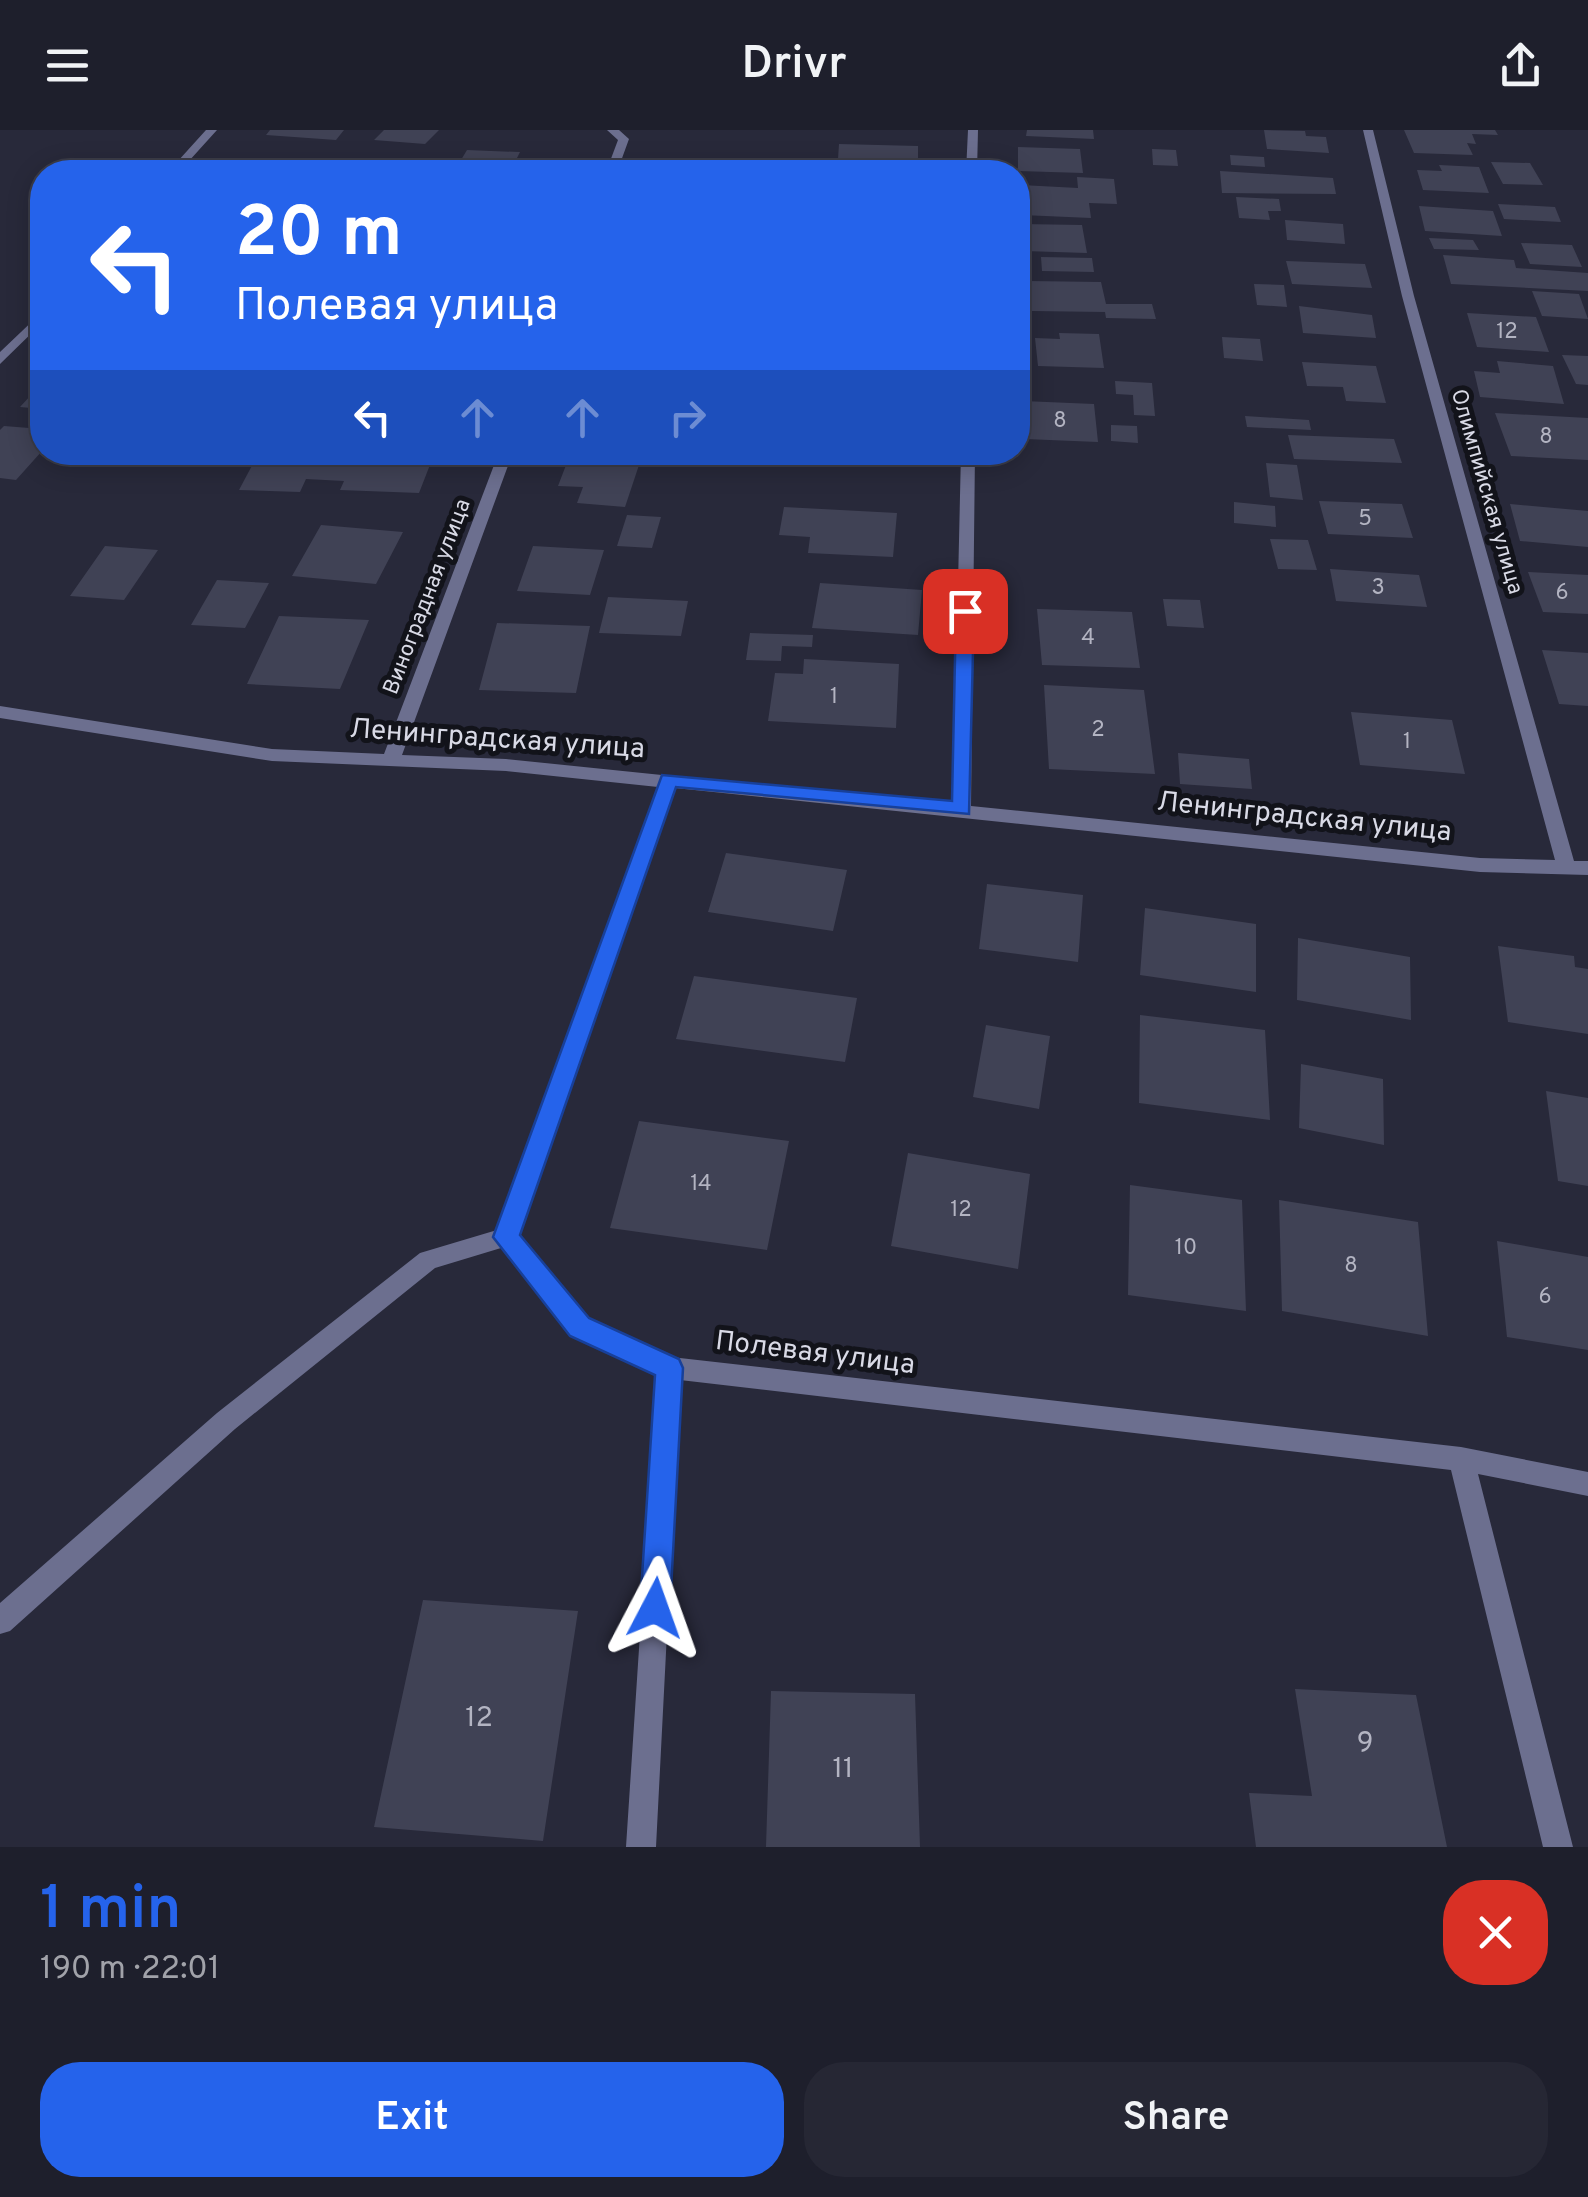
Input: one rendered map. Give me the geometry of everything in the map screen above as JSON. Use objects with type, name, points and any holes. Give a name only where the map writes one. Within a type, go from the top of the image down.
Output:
[{"type":"street","points":[[184,160],[212,130]]},
{"type":"street","points":[[615,130],[624,139],[616,160]]},
{"type":"street","points":[[972,160],[973,130]]},
{"type":"street","name":"Олимпийская улица","points":[[1368,130],[1408,296],[1566,865]]},
{"type":"street","points":[[0,360],[30,329]]},
{"type":"street","name":"Виноградная улица","points":[[392,757],[501,465]]},
{"type":"street","points":[[962,809],[968,465]]},
{"type":"street","name":"Ленинградская улица","points":[[0,712],[272,755],[392,757],[669,780],[1480,865],[1588,868]]},
{"type":"street","points":[[0,1621],[226,1420],[428,1260],[506,1237],[669,780]]},
{"type":"street","name":"Полевая улица","points":[[506,1237],[580,1327],[670,1368],[1461,1459],[1588,1484]]},
{"type":"street","points":[[641,1847],[670,1368]]},
{"type":"street","points":[[1461,1459],[1558,1847]]},
{"type":"building","points":[[270,130],[344,130],[336,140],[266,135]]},
{"type":"building","points":[[384,130],[439,130],[425,144],[374,140]]},
{"type":"building","points":[[1027,130],[1093,130],[1094,139],[1026,136]]},
{"type":"building","points":[[1264,130],[1305,131],[1306,136],[1326,137],[1329,153],[1267,149]]},
{"type":"building","points":[[1404,130],[1495,130],[1498,135],[1472,134],[1476,144],[1467,143],[1473,155],[1414,153]]},
{"type":"building","points":[[839,144],[918,146],[918,160],[838,159]]},
{"type":"building","points":[[1018,147],[1080,149],[1083,173],[1030,171],[1030,160],[1018,160]]},
{"type":"building","points":[[1152,149],[1176,150],[1178,166],[1153,165]]},
{"type":"building","points":[[467,150],[520,152],[516,160],[461,160]]},
{"type":"building","points":[[1230,155],[1264,157],[1265,167],[1231,165]]},
{"type":"building","points":[[1491,162],[1530,163],[1543,185],[1503,184]]},
{"type":"building","points":[[1439,165],[1479,167],[1489,193],[1423,190],[1417,170],[1442,171]]},
{"type":"building","points":[[1220,171],[1333,178],[1336,194],[1222,193]]},
{"type":"building","points":[[1077,177],[1114,179],[1117,204],[1089,203],[1091,218],[1030,215],[1030,185],[1078,188]]},
{"type":"building","points":[[1236,197],[1279,199],[1281,211],[1268,211],[1270,220],[1239,218]]},
{"type":"building","points":[[1498,204],[1555,207],[1561,222],[1504,219]]},
{"type":"building","points":[[1419,206],[1493,211],[1502,236],[1425,231]]},
{"type":"building","points":[[1285,220],[1343,224],[1345,244],[1287,240]]},
{"type":"building","points":[[1030,224],[1082,225],[1087,253],[1030,251]]},
{"type":"building","points":[[1429,238],[1473,240],[1479,250],[1434,249]]},
{"type":"building","points":[[1521,243],[1572,245],[1582,267],[1530,264]]},
{"type":"building","points":[[1443,255],[1514,260],[1516,268],[1588,273],[1588,291],[1451,284]]},
{"type":"building","points":[[1041,257],[1092,258],[1094,272],[1042,271]]},
{"type":"building","points":[[1286,261],[1365,264],[1372,288],[1292,284]]},
{"type":"building","points":[[1030,281],[1101,282],[1106,304],[1152,304],[1156,319],[1106,318],[1105,312],[1032,311]]},
{"type":"building","points":[[1254,284],[1284,285],[1287,307],[1257,305]]},
{"type":"building","points":[[1532,291],[1579,294],[1588,319],[1542,316]]},
{"type":"building","points":[[1299,306],[1372,315],[1376,338],[1303,333]]},
{"type":"building","points":[[1467,313],[1536,317],[1549,352],[1477,347]]},
{"type":"building","points":[[1059,333],[1099,334],[1104,368],[1038,366],[1035,338],[1060,339]]},
{"type":"building","points":[[1222,337],[1260,339],[1263,361],[1224,358]]},
{"type":"building","points":[[1562,355],[1588,356],[1588,385],[1576,384]]},
{"type":"building","points":[[1497,361],[1553,366],[1564,404],[1480,397],[1474,371],[1500,373]]},
{"type":"building","points":[[1302,362],[1376,366],[1386,403],[1346,401],[1343,387],[1307,386]]},
{"type":"building","points":[[1115,381],[1152,383],[1155,416],[1134,415],[1133,395],[1116,394]]},
{"type":"building","points":[[1030,401],[1094,404],[1098,442],[1030,439]]},
{"type":"building","points":[[1495,413],[1588,418],[1588,460],[1511,456]]},
{"type":"building","points":[[1245,416],[1309,420],[1311,430],[1247,427]]},
{"type":"building","points":[[1111,425],[1137,426],[1138,443],[1111,441]]},
{"type":"building","points":[[4,426],[30,428],[30,464],[16,480],[0,478],[0,430]]},
{"type":"building","points":[[1288,435],[1394,439],[1402,463],[1294,459]]},
{"type":"building","points":[[1266,463],[1297,465],[1303,500],[1270,497]]},
{"type":"building","points":[[252,465],[430,465],[419,493],[340,490],[344,481],[306,479],[300,492],[239,490]]},
{"type":"building","points":[[566,465],[639,465],[625,507],[577,503],[583,487],[558,486]]},
{"type":"building","points":[[1319,501],[1402,504],[1413,538],[1328,534]]},
{"type":"building","points":[[1234,502],[1275,506],[1276,527],[1234,523]]},
{"type":"building","points":[[1510,504],[1588,511],[1588,547],[1520,541]]},
{"type":"building","points":[[784,507],[897,513],[893,557],[808,553],[810,537],[779,535]]},
{"type":"building","points":[[627,515],[661,517],[652,548],[617,546]]},
{"type":"building","points":[[321,525],[403,532],[376,584],[292,576]]},
{"type":"building","points":[[1270,539],[1308,540],[1317,570],[1278,569]]},
{"type":"building","points":[[105,546],[158,550],[124,600],[70,596]]},
{"type":"building","points":[[533,546],[604,550],[590,595],[517,591]]},
{"type":"building","points":[[1330,569],[1419,575],[1427,607],[1336,601]]},
{"type":"building","points":[[1528,572],[1588,575],[1588,614],[1543,612]]},
{"type":"building","points":[[217,580],[269,583],[245,628],[191,625]]},
{"type":"building","points":[[820,583],[922,590],[918,635],[812,628]]},
{"type":"building","points":[[608,597],[688,601],[681,636],[599,633]]},
{"type":"building","points":[[1163,599],[1200,600],[1204,628],[1167,626]]},
{"type":"building","points":[[1037,609],[1132,612],[1140,668],[1042,665]]},
{"type":"building","points":[[279,616],[369,620],[340,689],[247,684]]},
{"type":"building","points":[[497,623],[590,626],[576,693],[479,690]]},
{"type":"building","points":[[750,633],[813,635],[812,647],[782,646],[781,661],[746,660]]},
{"type":"building","points":[[1542,650],[1588,653],[1588,706],[1559,704]]},
{"type":"building","points":[[804,659],[899,664],[896,728],[768,721],[775,673],[803,674]]},
{"type":"building","points":[[1044,685],[1144,690],[1155,774],[1049,769]]},
{"type":"building","points":[[1351,712],[1452,720],[1465,774],[1360,765]]},
{"type":"building","points":[[1178,753],[1249,759],[1252,789],[1180,784]]},
{"type":"building","points":[[726,853],[847,870],[833,931],[708,912]]},
{"type":"building","points":[[987,884],[1083,895],[1078,962],[979,949]]},
{"type":"building","points":[[1145,908],[1256,924],[1256,992],[1140,975]]},
{"type":"building","points":[[1298,938],[1410,957],[1411,1020],[1297,1000]]},
{"type":"building","points":[[1498,946],[1574,956],[1575,967],[1588,969],[1588,1034],[1508,1022]]},
{"type":"building","points":[[694,976],[857,998],[845,1062],[676,1039]]},
{"type":"building","points":[[1140,1015],[1265,1030],[1270,1120],[1139,1103]]},
{"type":"building","points":[[986,1025],[1050,1036],[1039,1109],[973,1097]]},
{"type":"building","points":[[1301,1064],[1383,1079],[1384,1145],[1299,1128]]},
{"type":"building","points":[[1546,1091],[1588,1098],[1588,1186],[1558,1181]]},
{"type":"building","points":[[639,1121],[789,1141],[767,1250],[610,1228]]},
{"type":"building","points":[[908,1153],[1030,1174],[1018,1269],[891,1246]]},
{"type":"building","points":[[1130,1185],[1242,1200],[1246,1311],[1128,1295]]},
{"type":"building","points":[[1279,1200],[1418,1222],[1428,1336],[1282,1311]]},
{"type":"building","points":[[1497,1241],[1588,1257],[1588,1350],[1507,1337]]},
{"type":"building","points":[[423,1600],[578,1611],[543,1841],[374,1827]]},
{"type":"building","points":[[1295,1689],[1416,1695],[1447,1847],[1256,1847],[1249,1793],[1312,1796]]},
{"type":"building","points":[[771,1691],[915,1694],[920,1847],[766,1847]]},
{"type":"route","points":[[655,1608],[670,1368],[580,1327],[506,1237],[669,780],[962,809],[965,611]]}]
